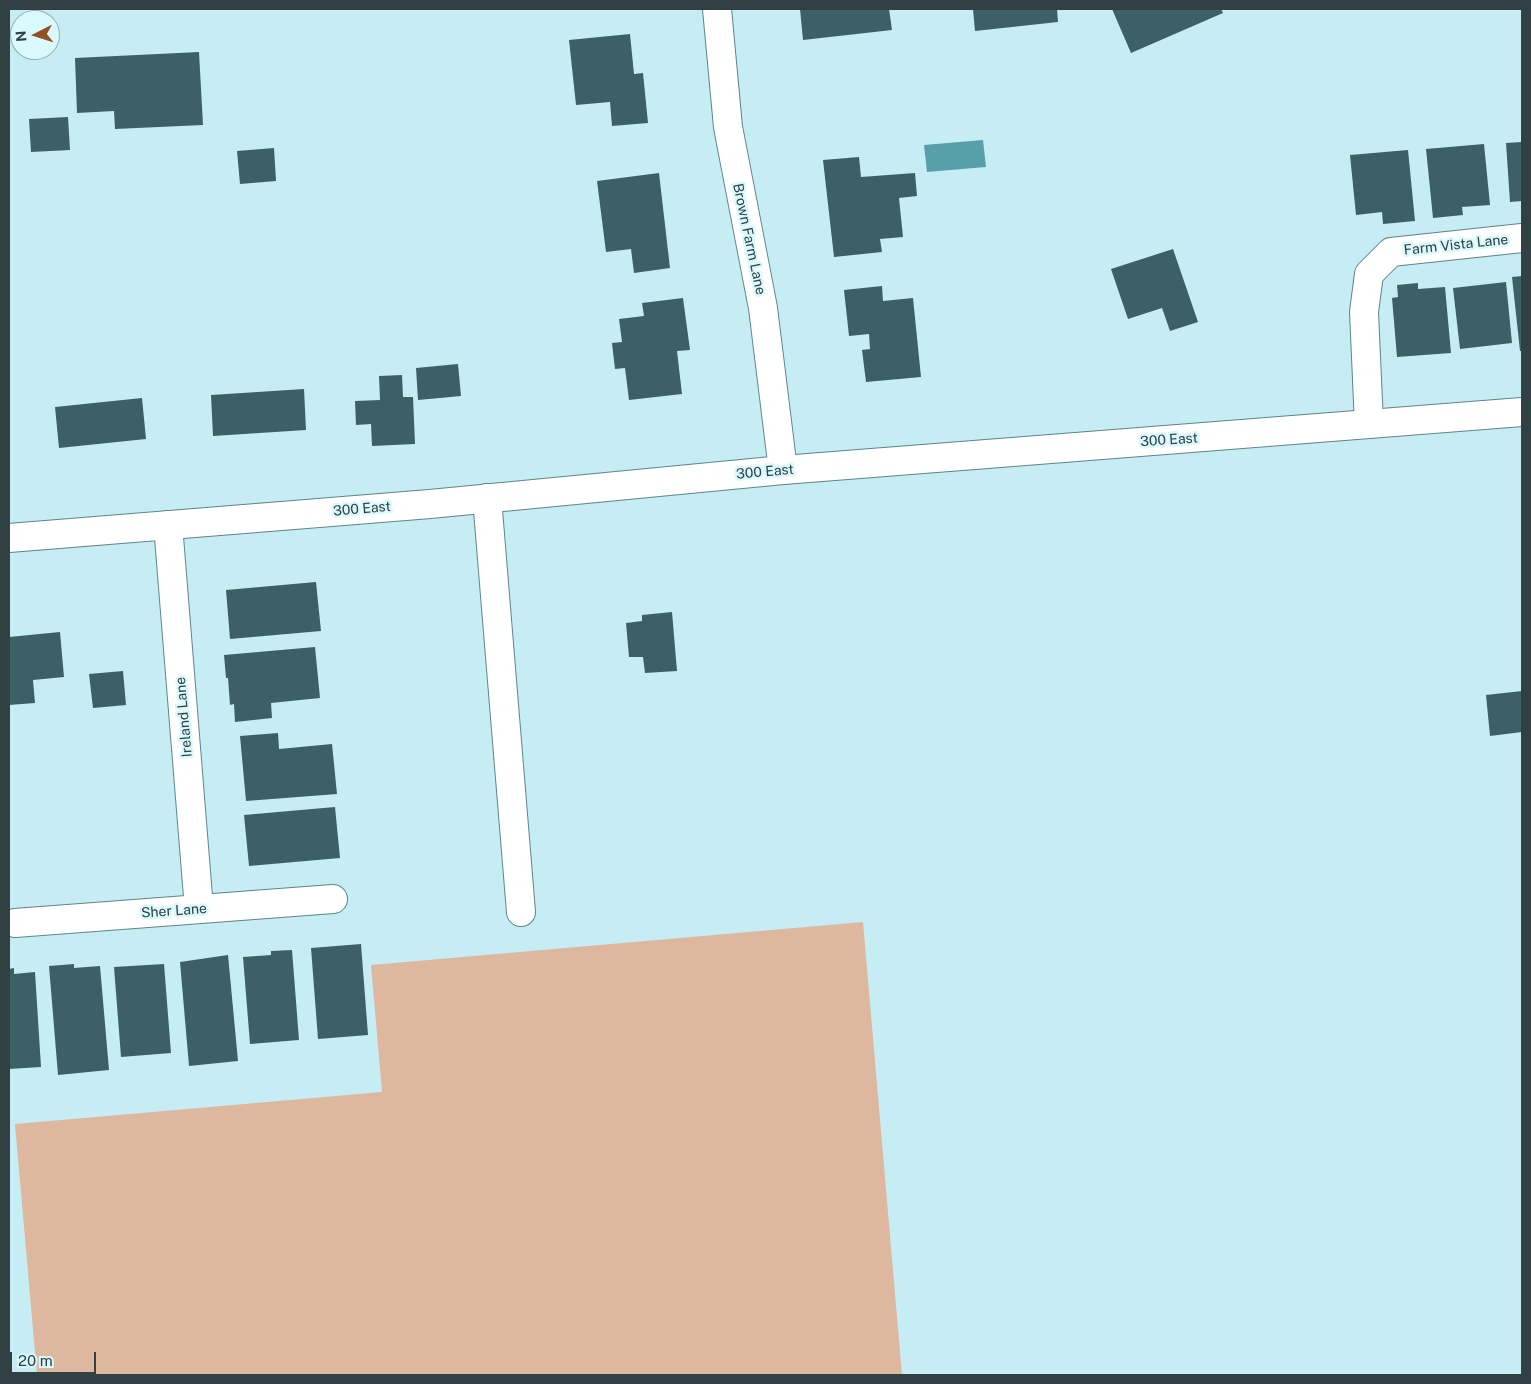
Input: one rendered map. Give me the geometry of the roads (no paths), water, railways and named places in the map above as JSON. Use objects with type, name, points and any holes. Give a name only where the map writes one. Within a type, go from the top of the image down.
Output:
[{"type":"main road","name":"Brown Farm Lane","points":[[717,9],[728,126],[763,308],[783,470]]},
{"type":"main road","name":"Farm Vista Lane","points":[[1369,424],[1364,312],[1369,274],[1391,252],[1522,238]]},
{"type":"main road","name":"300 East","points":[[9,538],[487,498],[783,470],[1522,412]]},
{"type":"main road","points":[[487,498],[521,912]]},
{"type":"main road","name":"Ireland Lane","points":[[168,525],[199,909]]},
{"type":"main road","name":"Sher Lane","points":[[15,923],[333,899]]},
{"type":"water","points":[[983,140],[986,167],[927,172],[924,145]]}]
